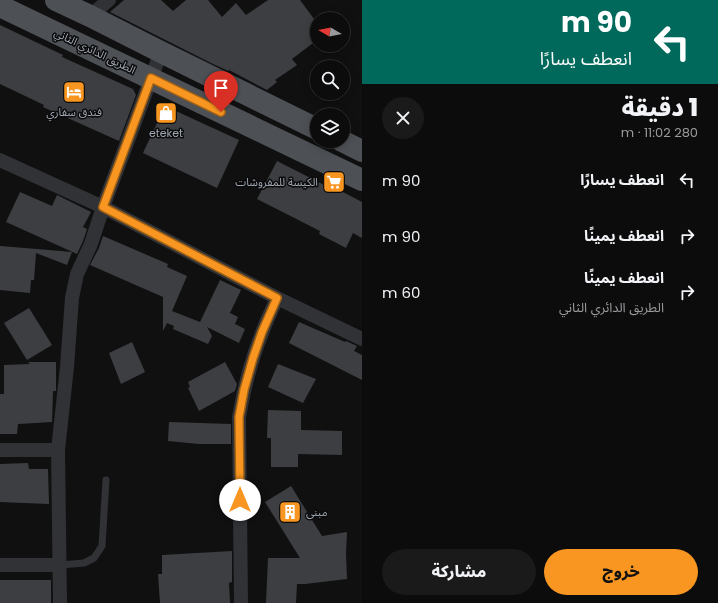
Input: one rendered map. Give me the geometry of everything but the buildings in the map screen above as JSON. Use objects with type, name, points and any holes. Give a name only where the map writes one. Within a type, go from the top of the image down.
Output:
[{"type":"main road","points":[[56,0],[310,125]]},
{"type":"main road","name":"الطريق الدائري الثاني","points":[[0,6],[362,180]]},
{"type":"main road","points":[[350,145],[362,151]]},
{"type":"street","points":[[90,16],[109,0]]},
{"type":"street","points":[[60,603],[58,450],[67,367],[72,298],[77,274],[91,244],[103,207],[161,52]]},
{"type":"street","points":[[0,161],[103,207],[277,298],[362,339]]},
{"type":"street","points":[[241,603],[239,417],[244,390],[253,358],[262,332],[277,298]]},
{"type":"street","points":[[0,450],[58,450]]},
{"type":"street","points":[[0,565],[60,565]]},
{"type":"lane","points":[[60,565],[84,563],[94,558],[102,546],[106,480]]},
{"type":"place","name":"فندق سفاري","points":[[74,92]]},
{"type":"place","name":"eteket","points":[[166,113]]},
{"type":"place","name":"الكيسة للمفروشات","points":[[334,182]]},
{"type":"place","name":"مبنى","points":[[290,512]]},
{"type":"route","points":[[221,112],[151,78],[103,207],[277,298],[262,332],[253,358],[244,390],[239,417],[240,500]]}]
